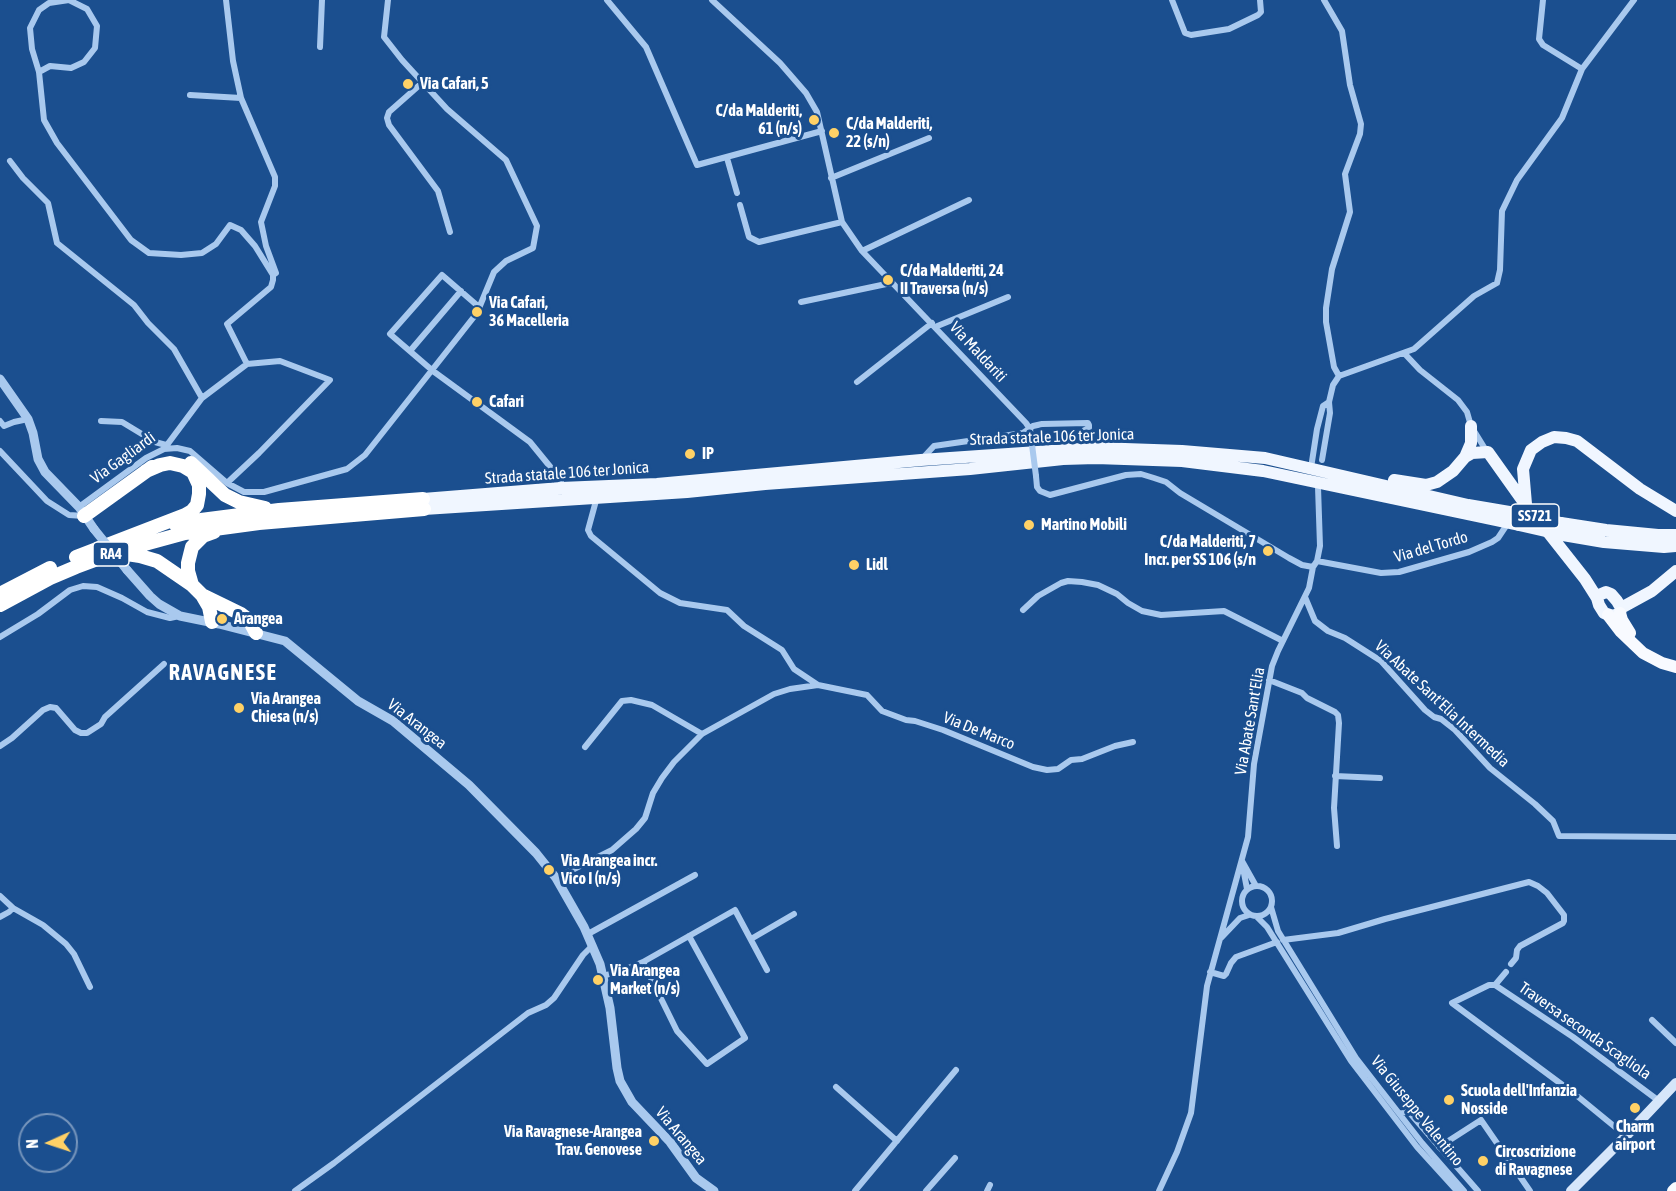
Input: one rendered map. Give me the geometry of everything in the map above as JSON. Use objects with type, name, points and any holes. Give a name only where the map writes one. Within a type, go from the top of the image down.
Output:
[{"type":"highway","points":[[81,512],[163,459],[178,458],[194,464],[225,495],[239,502],[279,510]]},
{"type":"highway","points":[[145,532],[192,511],[200,495],[199,485],[193,472],[183,466],[170,463],[146,471]]},
{"type":"highway","name":"RA4","points":[[0,594],[51,567],[116,541],[201,520],[279,510],[423,504]]},
{"type":"highway","name":"RA4","points":[[0,605],[50,578],[119,551],[185,533],[423,504]]},
{"type":"highway","points":[[119,551],[157,561],[205,598],[221,614],[210,622],[205,598],[188,572],[188,563],[192,547],[203,536],[229,526]]},
{"type":"highway","points":[[205,598],[242,614],[249,620],[256,633]]},
{"type":"highway","name":"SS721","points":[[1617,612],[1630,632],[1643,645],[1659,655],[1676,661]]},
{"type":"highway","name":"SS721","points":[[1617,612],[1621,632],[1643,653],[1676,667]]},
{"type":"main road","points":[[1345,477],[1353,473],[1426,485],[1437,482],[1454,471],[1465,457],[1471,443],[1471,426]]},
{"type":"main road","points":[[1518,517],[1523,469],[1531,450],[1554,437],[1577,441],[1640,489],[1675,510]]},
{"type":"main road","name":"Strada statale 106 ter Jonica","points":[[423,504],[561,488],[657,484],[921,460],[1096,448],[1182,451],[1316,464],[1345,477],[1518,517],[1604,542],[1676,546]]},
{"type":"main road","points":[[1465,457],[1472,453],[1488,452]]},
{"type":"main road","name":"SS721","points":[[1488,452],[1518,517],[1601,595],[1599,605],[1604,613],[1617,612]]},
{"type":"main road","name":"Strada statale 106 ter Jonica","points":[[423,504],[687,492],[970,469],[1063,459],[1107,458],[1182,461],[1263,471],[1518,517]]},
{"type":"main road","name":"Strada statale 106 ter Jonica","points":[[1562,529],[1676,535]]},
{"type":"main road","points":[[1617,612],[1652,591],[1676,571]]},
{"type":"main road","points":[[1571,1191],[1676,1083]]},
{"type":"street","points":[[39,72],[50,66],[71,68],[84,62],[95,48],[97,26],[87,9],[69,0],[49,3],[39,10],[30,28],[32,49],[39,72],[44,120],[57,143],[131,240],[149,253],[182,255],[202,253],[216,244],[230,225],[241,230],[255,246],[273,275]]},
{"type":"street","points":[[226,0],[233,61],[241,98],[275,177],[275,186],[261,222],[266,246],[276,273],[273,275],[271,287],[227,324],[247,364],[280,361],[330,380],[227,483]]},
{"type":"street","points":[[320,47],[322,0]]},
{"type":"street","points":[[101,421],[122,422],[165,447],[190,452],[227,483],[244,492],[264,492],[347,469],[365,455],[477,313],[494,272],[506,261],[533,248],[537,226],[506,160],[447,109],[384,37],[388,0]]},
{"type":"street","points":[[607,0],[646,46],[697,165],[822,131]]},
{"type":"street","name":"Via Maldariti","points":[[712,0],[780,63],[806,93],[818,112],[842,222],[862,251],[1030,429]]},
{"type":"street","points":[[1172,0],[1185,33],[1191,35],[1229,29],[1258,15],[1261,12],[1260,0]]},
{"type":"street","points":[[1324,0],[1342,31],[1350,85],[1361,124],[1360,134],[1345,174],[1350,212],[1332,269],[1326,308],[1326,322],[1334,367],[1339,376]]},
{"type":"street","points":[[1543,0],[1539,39],[1542,45],[1582,69]]},
{"type":"street","points":[[1316,464],[1330,413],[1329,402],[1333,384],[1339,376],[1414,349],[1474,296],[1497,283],[1500,270],[1502,211],[1516,180],[1563,118],[1582,69],[1634,0]]},
{"type":"street","points":[[423,82],[389,112],[387,118],[389,125],[438,191],[450,232]]},
{"type":"street","points":[[190,95],[241,98]]},
{"type":"street","points":[[831,178],[929,138]]},
{"type":"street","points":[[727,158],[737,193]]},
{"type":"street","points":[[10,161],[48,203],[57,243],[134,305],[174,349],[202,398]]},
{"type":"street","points":[[862,251],[969,200]]},
{"type":"street","points":[[740,205],[749,237],[759,242],[842,222]]},
{"type":"street","points":[[479,307],[442,275],[390,334],[433,371],[530,442],[561,480],[561,488]]},
{"type":"street","points":[[801,302],[891,283]]},
{"type":"street","points":[[410,351],[461,291]]},
{"type":"street","points":[[857,382],[933,325],[1008,297]]},
{"type":"street","name":"SS721","points":[[1404,354],[1420,370],[1458,400],[1488,452]]},
{"type":"street","name":"Via Gagliardi","points":[[81,512],[146,458],[165,447],[202,398],[247,364]]},
{"type":"street","name":"Via Arangea","points":[[0,379],[28,419],[38,459],[45,472],[154,600],[180,616],[285,641],[358,701],[393,720],[469,785],[536,853],[556,878],[593,945],[610,1008],[620,1081],[632,1102],[670,1142],[696,1178],[714,1191]]},
{"type":"street","points":[[1316,464],[1317,429],[1323,406],[1329,402]]},
{"type":"street","points":[[0,421],[4,426],[28,419]]},
{"type":"street","points":[[921,460],[934,446],[1017,435],[1042,424],[1088,423],[1089,428],[1071,437],[1067,442],[1067,449]]},
{"type":"street","points":[[1030,429],[1037,487],[1045,494],[1050,495],[1126,475],[1141,474],[1166,482],[1180,493],[1302,565],[1315,564]]},
{"type":"street","points":[[0,451],[47,501],[69,515],[81,512]]},
{"type":"street","name":"Via Abate Sant'Elia","points":[[1159,1191],[1177,1152],[1191,1113],[1210,972],[1248,837],[1254,764],[1272,666],[1310,588],[1320,546],[1318,487]]},
{"type":"street","points":[[597,497],[588,530],[591,536],[660,593],[680,603],[727,610],[744,626],[782,650],[794,669],[818,685]]},
{"type":"street","name":"Via del Tordo","points":[[1315,564],[1381,573],[1399,572],[1469,552],[1492,542],[1518,517]]},
{"type":"street","points":[[1023,610],[1038,596],[1061,584],[1068,581],[1082,582],[1098,585],[1118,594],[1142,611],[1161,615],[1224,611],[1283,641]]},
{"type":"street","points":[[0,637],[38,614],[70,590],[83,586],[97,587],[147,612],[170,618],[180,616]]},
{"type":"street","name":"Via Abate Sant'Elia Intermedia","points":[[1305,597],[1315,621],[1328,631],[1345,638],[1381,661],[1425,710],[1455,730],[1490,768],[1541,809],[1552,821],[1559,836],[1676,837]]},
{"type":"street","points":[[0,746],[43,710],[50,707],[56,708],[75,729],[81,733],[87,733],[101,724],[105,717],[164,664]]},
{"type":"street","points":[[1269,680],[1302,693],[1307,698],[1335,712],[1339,723],[1334,808],[1337,846]]},
{"type":"street","points":[[556,878],[612,850],[636,829],[645,818],[653,793],[662,778],[679,756],[702,734],[774,694],[818,685]]},
{"type":"street","name":"Via De Marco","points":[[818,685],[867,695],[882,711],[943,730],[1033,767],[1047,770],[1058,769],[1071,760],[1082,759],[1115,746],[1133,742]]},
{"type":"street","points":[[585,747],[622,701],[631,700],[652,705],[702,734]]},
{"type":"street","points":[[1335,776],[1380,778]]},
{"type":"street","points":[[1242,861],[1256,886]]},
{"type":"street","name":"Via Abate Sant'Elia","points":[[1242,861],[1247,889]]},
{"type":"street","points":[[588,934],[695,875]]},
{"type":"street","points":[[1210,972],[1224,976],[1236,957],[1280,941],[1338,933],[1529,882],[1547,893],[1564,915],[1564,921],[1520,946],[1511,964]]},
{"type":"street","points":[[1256,886],[1267,890],[1271,895],[1271,907],[1263,915],[1257,917],[1249,915],[1243,908],[1242,898],[1247,889],[1256,886]]},
{"type":"street","points":[[0,896],[13,908],[43,925],[66,944],[74,954],[90,987]]},
{"type":"street","name":"Via Giuseppe Valentino","points":[[1271,907],[1280,941]]},
{"type":"street","points":[[0,917],[13,908]]},
{"type":"street","name":"Via Abate Sant'Elia","points":[[1240,918],[1243,908]]},
{"type":"street","points":[[603,976],[643,962],[735,910],[767,970]]},
{"type":"street","points":[[751,939],[794,914]]},
{"type":"street","name":"Via Abate Sant'Elia","points":[[1220,938],[1240,918],[1249,915]]},
{"type":"street","name":"Via Giuseppe Valentino","points":[[1257,917],[1280,941],[1347,1050],[1417,1147],[1457,1191]]},
{"type":"street","points":[[643,962],[677,1031],[707,1064],[745,1038],[689,936]]},
{"type":"street","points":[[295,1191],[528,1013],[546,1005],[554,998],[593,945]]},
{"type":"street","points":[[1506,972],[1495,985],[1488,985],[1452,1003],[1576,1095],[1626,1136]]},
{"type":"street","name":"Traversa seconda Scagliola","points":[[1495,985],[1573,1037],[1659,1101]]},
{"type":"street","points":[[1652,1020],[1676,1043]]},
{"type":"street","name":"Via Giuseppe Valentino","points":[[1347,1050],[1464,1191]]},
{"type":"street","points":[[855,1191],[956,1070]]},
{"type":"street","points":[[836,1087],[897,1141]]},
{"type":"street","points":[[1400,1114],[1408,1111],[1478,1191]]},
{"type":"street","points":[[1439,1147],[1481,1120],[1530,1191]]},
{"type":"street","points":[[927,1191],[955,1158]]},
{"type":"place","name":"Via Cafari, 5","points":[[408,84]]},
{"type":"place","name":"C/da Malderiti, 61 (n/s)","points":[[814,120]]},
{"type":"place","name":"C/da Malderiti, 22 (s/n)","points":[[834,133]]},
{"type":"place","name":"C/da Malderiti, 24 II Traversa (n/s)","points":[[888,280]]},
{"type":"place","name":"Via Cafari, 36 Macelleria","points":[[477,312]]},
{"type":"place","name":"Cafari","points":[[477,402]]},
{"type":"place","name":"IP","points":[[690,454]]},
{"type":"place","name":"Martino Mobili","points":[[1029,525]]},
{"type":"place","name":"C/da Malderiti, 7 Incr. per SS 106 (s/n","points":[[1268,551]]},
{"type":"place","name":"Lidl","points":[[854,565]]},
{"type":"place","name":"Arangea","points":[[222,619]]},
{"type":"place","name":"Via Arangea Chiesa (n/s)","points":[[239,708]]},
{"type":"place","name":"Via Arangea incr. Vico I (n/s)","points":[[549,870]]},
{"type":"place","name":"Via Arangea Market (n/s)","points":[[598,980]]},
{"type":"place","name":"Scuola dell'Infanzia Nosside","points":[[1449,1100]]},
{"type":"place","name":"Charm airport","points":[[1635,1108]]},
{"type":"place","name":"Via Ravagnese-Arangea Trav. Genovese","points":[[654,1141]]},
{"type":"place","name":"Circoscrizione di Ravagnese","points":[[1483,1161]]},
{"type":"district","name":"RAVAGNESE","points":[[223,673]]}]
